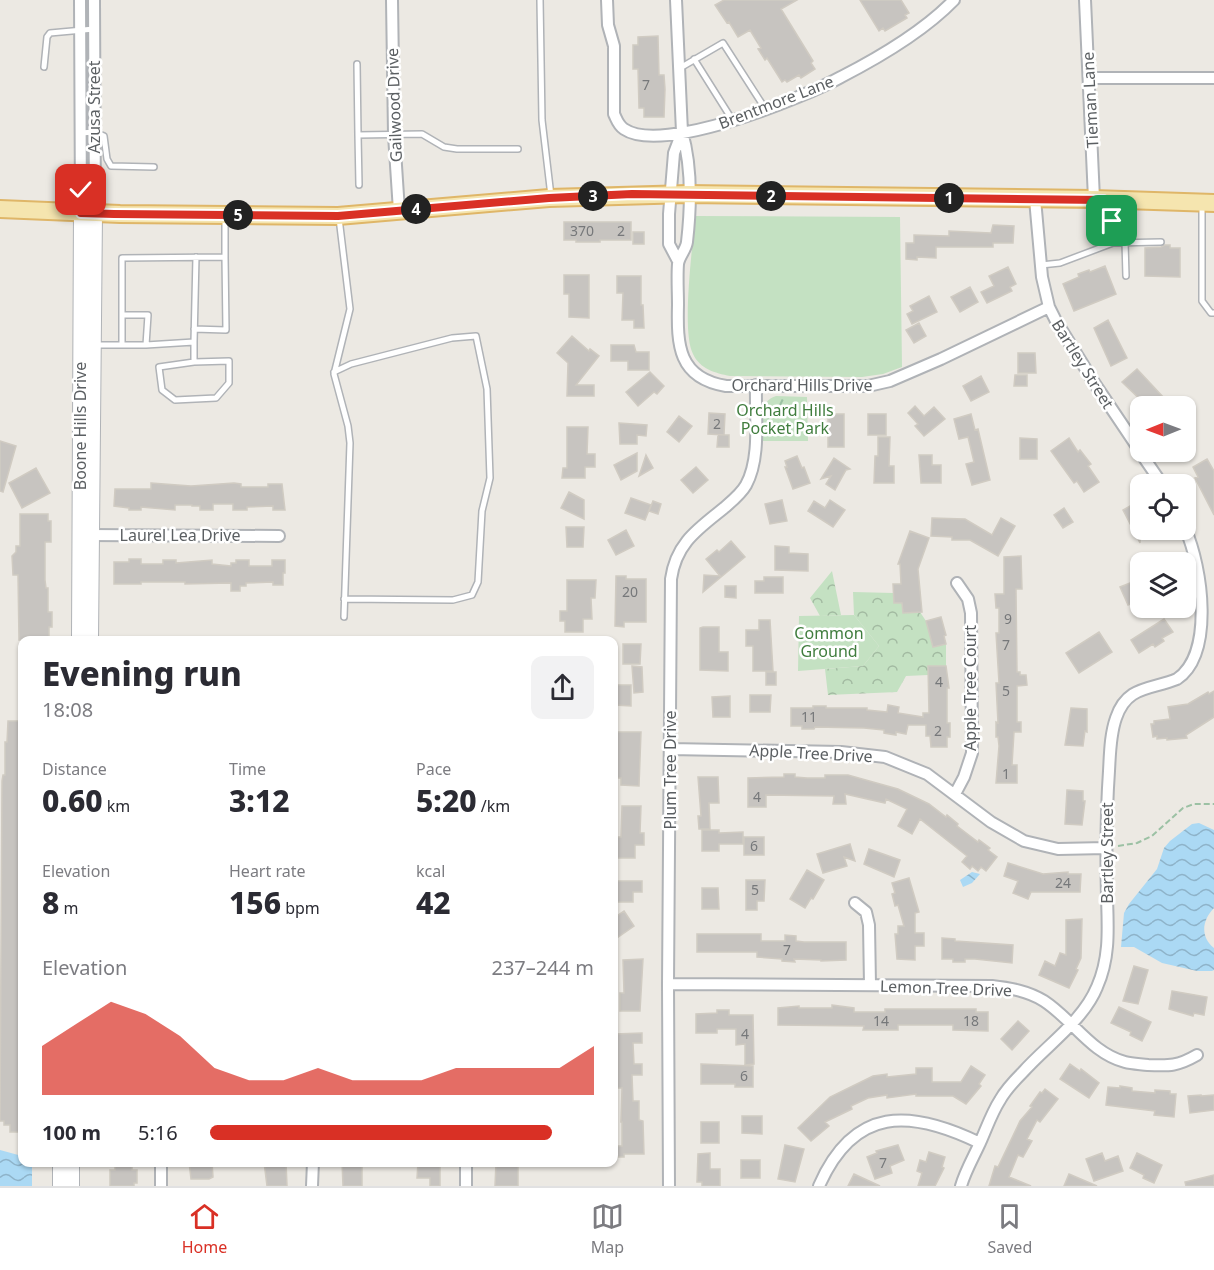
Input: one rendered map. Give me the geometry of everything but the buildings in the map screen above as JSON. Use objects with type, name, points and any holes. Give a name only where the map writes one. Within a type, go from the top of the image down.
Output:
[{"type":"main road","points":[[0,208],[88,213],[338,216],[551,198],[688,194],[1098,199],[1208,203]]},
{"type":"street","name":"Azusa Street","points":[[80,0],[81,133],[88,213]]},
{"type":"street","name":"Azusa Street","points":[[88,213],[94,132],[94,0]]},
{"type":"street","name":"Gailwood Drive","points":[[392,0],[394,135],[399,211]]},
{"type":"street","name":"Brentmore Lane","points":[[607,0],[608,25],[614,46],[614,114],[624,129],[641,134],[710,128],[802,96],[841,77],[897,44],[939,14],[954,0]]},
{"type":"street","points":[[676,0],[682,132],[688,153],[688,194]]},
{"type":"street","name":"Tieman Lane","points":[[1085,0],[1098,199]]},
{"type":"street","points":[[1089,78],[1214,78]]},
{"type":"street","points":[[671,195],[674,153],[682,132]]},
{"type":"street","name":"Orchard Hills Drive","points":[[688,194],[686,245],[678,261],[677,336],[680,351],[686,363],[695,372],[714,384],[880,385],[941,359],[1049,307]]},
{"type":"street","name":"Orchard Hills Drive","points":[[671,195],[669,244],[678,261]]},
{"type":"street","name":"Bartley Street","points":[[1035,199],[1041,265],[1049,307],[1089,375],[1130,436]]},
{"type":"street","name":"Boone Hills Drive","points":[[79,636],[94,345],[88,213]]},
{"type":"street","name":"Boone Hills Drive","points":[[88,213],[86,535],[91,636]]},
{"type":"street","name":"Plum Tree Drive","points":[[669,1186],[668,984],[673,566],[676,555],[688,538],[744,488],[754,465],[756,385]]},
{"type":"street","name":"Laurel Lea Drive","points":[[86,535],[279,536]]},
{"type":"street","name":"Bartley Street","points":[[961,1186],[1000,1100],[1089,1003],[1097,988],[1108,951],[1106,848],[1110,753],[1116,716],[1131,694],[1187,674],[1202,658],[1209,632],[1203,578],[1189,540]]},
{"type":"street","name":"Apple Tree Court","points":[[955,794],[964,777],[972,753],[970,613],[968,599],[957,583]]},
{"type":"street","name":"Apple Tree Drive","points":[[670,749],[865,753],[927,774],[991,822],[1024,841],[1058,849],[1106,848]]},
{"type":"street","points":[[855,903],[866,912],[869,925],[870,985]]},
{"type":"street","name":"Lemon Tree Drive","points":[[668,984],[1013,988],[1042,1000],[1098,1048],[1126,1062],[1171,1066],[1181,1064],[1197,1054]]},
{"type":"street","points":[[819,1186],[836,1155],[850,1138],[864,1128],[877,1124],[916,1120],[952,1130],[980,1143]]},
{"type":"street","points":[[60,1167],[60,1186]]},
{"type":"street","points":[[72,1167],[72,1186]]},
{"type":"street","points":[[161,1167],[161,1186]]},
{"type":"street","points":[[312,1186],[313,1167]]},
{"type":"street","points":[[466,1167],[466,1186]]},
{"type":"lane","points":[[540,0],[542,120],[551,198]]},
{"type":"lane","points":[[44,67],[47,37],[51,33],[94,29]]},
{"type":"lane","points":[[680,68],[723,42],[766,110]]},
{"type":"lane","points":[[694,59],[733,121]]},
{"type":"lane","points":[[357,64],[359,185]]},
{"type":"lane","points":[[81,133],[94,132],[104,136],[107,159],[111,166],[154,167]]},
{"type":"lane","points":[[358,135],[422,134],[444,147],[518,149]]},
{"type":"lane","points":[[1098,199],[1105,213],[1114,223]]},
{"type":"lane","points":[[1113,243],[1114,223],[1121,212],[1122,200]]},
{"type":"lane","points":[[1208,203],[1202,301],[1211,313],[1214,313]]},
{"type":"lane","points":[[194,329],[226,330],[225,215]]},
{"type":"lane","points":[[338,216],[350,309],[334,372],[350,443],[344,617]]},
{"type":"lane","points":[[1041,265],[1060,263],[1113,243],[1161,242]]},
{"type":"lane","points":[[1125,243],[1126,276]]},
{"type":"lane","points":[[194,362],[196,257]]},
{"type":"lane","points":[[122,345],[122,258],[225,257]]},
{"type":"lane","points":[[122,315],[148,315],[146,345]]},
{"type":"lane","points":[[334,372],[351,364],[396,352],[452,338],[476,336],[487,389],[490,447],[490,478],[482,511],[478,582],[471,595],[453,600],[344,599]]},
{"type":"lane","points":[[94,345],[194,342]]},
{"type":"lane","points":[[229,361],[229,383],[216,398],[175,400],[162,390],[159,367],[194,362],[229,361]]},
{"type":"path","points":[[755,421],[771,417],[778,410],[784,399],[786,385]]},
{"type":"path","points":[[1106,848],[1137,843],[1152,836],[1183,808],[1194,804],[1214,804]]},
{"type":"green space","points":[[695,216],[900,217],[902,367],[883,374],[862,377],[730,376],[704,367],[693,354],[688,327]]},
{"type":"green space","name":"Orchard Hills Pocket Park","points":[[776,396],[807,397],[808,441],[762,441],[763,409],[770,399]]},
{"type":"green space","points":[[832,571],[841,615],[820,616],[810,598]]},
{"type":"green space","points":[[853,592],[894,593],[894,603],[902,603],[903,613],[920,612],[926,621],[933,647],[946,644],[946,666],[928,666],[928,675],[906,676],[897,692],[828,695],[825,669],[863,666],[879,646],[854,615]]},
{"type":"green space","name":"Common Ground","points":[[854,615],[879,646],[863,666],[798,671],[799,616]]},
{"type":"water","points":[[1199,823],[1214,830],[1214,908],[1204,928],[1206,939],[1214,948],[1214,970],[1212,971],[1197,971],[1162,963],[1134,947],[1121,947],[1124,913],[1157,869],[1164,848],[1192,824]]},
{"type":"water","points":[[972,872],[980,874],[972,883],[963,887],[960,880]]},
{"type":"water","points":[[0,1150],[18,1155],[18,1167],[32,1167],[32,1186],[0,1186]]},
{"type":"route","points":[[81,190],[81,213],[114,214],[338,216],[549,198],[688,194],[1103,200],[1105,213],[1112,221]]}]
